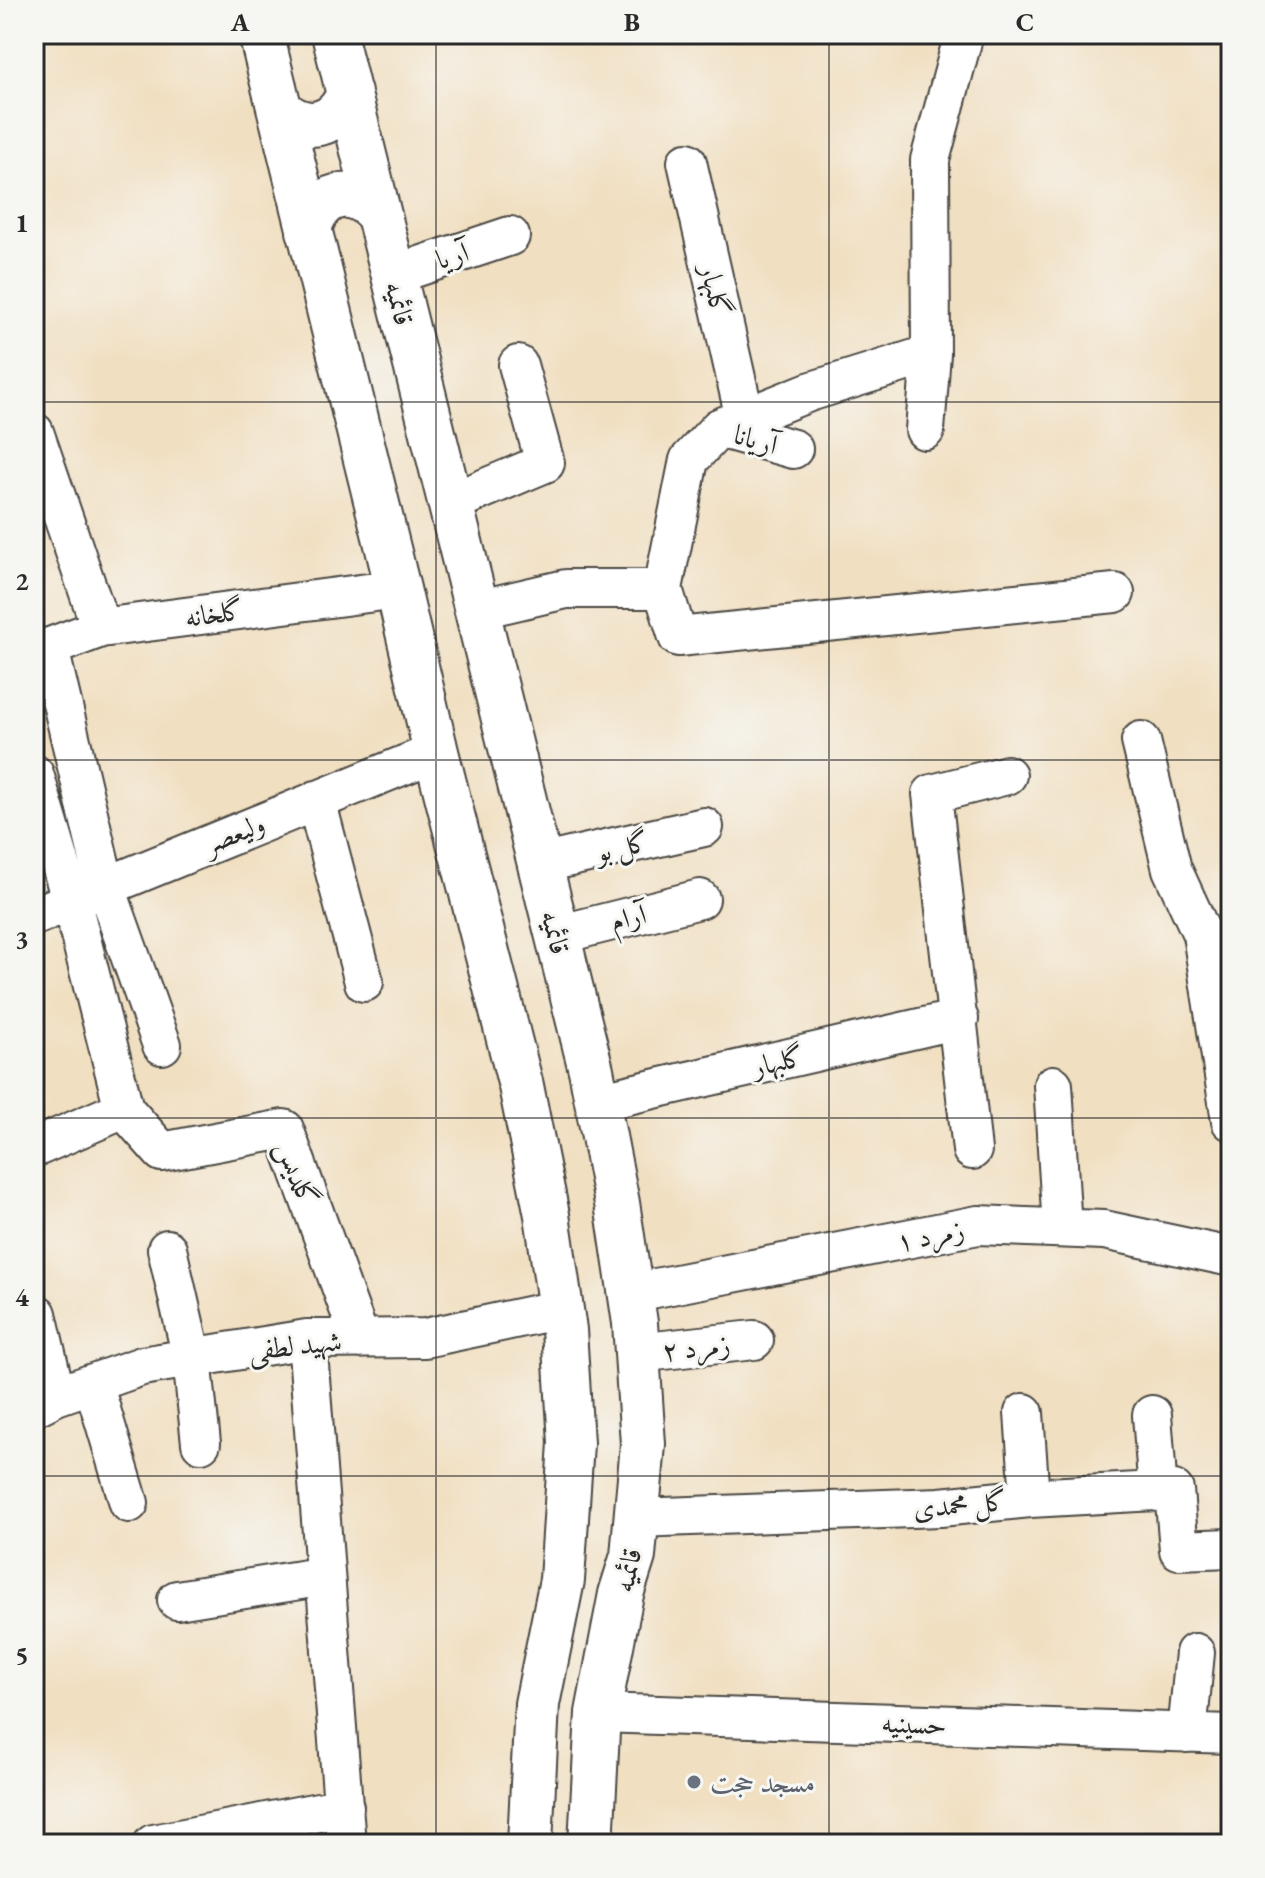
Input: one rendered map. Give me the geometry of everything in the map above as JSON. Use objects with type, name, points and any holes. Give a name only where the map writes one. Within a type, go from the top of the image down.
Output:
[{"type":"main road","points":[[261,34],[521,1086],[547,1215],[561,1309],[571,1459],[562,1580],[537,1704],[530,1844]]},
{"type":"main road","name":"قائمیه","points":[[334,34],[597,1102],[617,1203],[630,1293],[643,1444],[633,1556],[621,1594],[598,1713],[591,1844]]},
{"type":"main road","points":[[280,110],[301,124],[314,125],[337,115],[349,93]]},
{"type":"main road","points":[[309,231],[318,209],[337,196],[361,198],[378,214]]},
{"type":"street","points":[[925,430],[931,354],[930,160],[964,34]]},
{"type":"street","name":"گلبهار","points":[[687,162],[732,423]]},
{"type":"street","name":"آریا","points":[[393,275],[510,236]]},
{"type":"street","points":[[931,354],[809,392],[732,423],[689,460],[663,589],[678,637],[1115,593]]},
{"type":"street","points":[[450,503],[545,463],[518,365]]},
{"type":"street","name":"آریانا","points":[[732,423],[793,449]]},
{"type":"street","points":[[34,432],[101,628]]},
{"type":"street","name":"گلخانه","points":[[42,651],[101,628],[398,589]]},
{"type":"street","points":[[476,610],[566,589],[663,589]]},
{"type":"street","points":[[34,1148],[124,1109],[88,892],[42,651]]},
{"type":"street","points":[[1141,741],[1172,869],[1202,934],[1231,1121]]},
{"type":"street","name":"ولیعصر","points":[[34,916],[436,752]]},
{"type":"street","points":[[34,774],[162,1045]]},
{"type":"street","points":[[972,1150],[932,794],[1007,775]]},
{"type":"street","points":[[316,800],[364,982]]},
{"type":"street","name":"گل بو","points":[[539,864],[704,827]]},
{"type":"street","name":"آرام","points":[[557,935],[700,899]]},
{"type":"street","name":"گلبهار","points":[[597,1102],[959,1019]]},
{"type":"street","points":[[1053,1085],[1062,1228]]},
{"type":"street","name":"گلدیس","points":[[124,1109],[162,1152],[284,1129],[360,1339]]},
{"type":"street","name":"زمرد ۱","points":[[630,1293],[978,1225],[1104,1230],[1231,1257]]},
{"type":"street","points":[[167,1249],[192,1358],[201,1443]]},
{"type":"street","name":"شهید لطفی","points":[[45,1402],[142,1366],[307,1339],[425,1338],[561,1309]]},
{"type":"street","points":[[37,1314],[45,1402]]},
{"type":"street","points":[[153,1844],[345,1826],[307,1339]]},
{"type":"street","name":"زمرد ۲","points":[[637,1353],[754,1340]]},
{"type":"street","points":[[93,1383],[129,1503]]},
{"type":"street","points":[[1024,1413],[1030,1498]]},
{"type":"street","points":[[1152,1415],[1158,1492],[1174,1490],[1179,1550],[1231,1548]]},
{"type":"street","name":"گل محمدی","points":[[636,1518],[940,1507],[1030,1498],[1158,1492]]},
{"type":"street","points":[[177,1600],[325,1576]]},
{"type":"street","points":[[1187,1733],[1195,1653]]},
{"type":"street","name":"حسینیه","points":[[598,1713],[1231,1734]]},
{"type":"place","name":"مسجد حجت","points":[[694,1782]]}]
